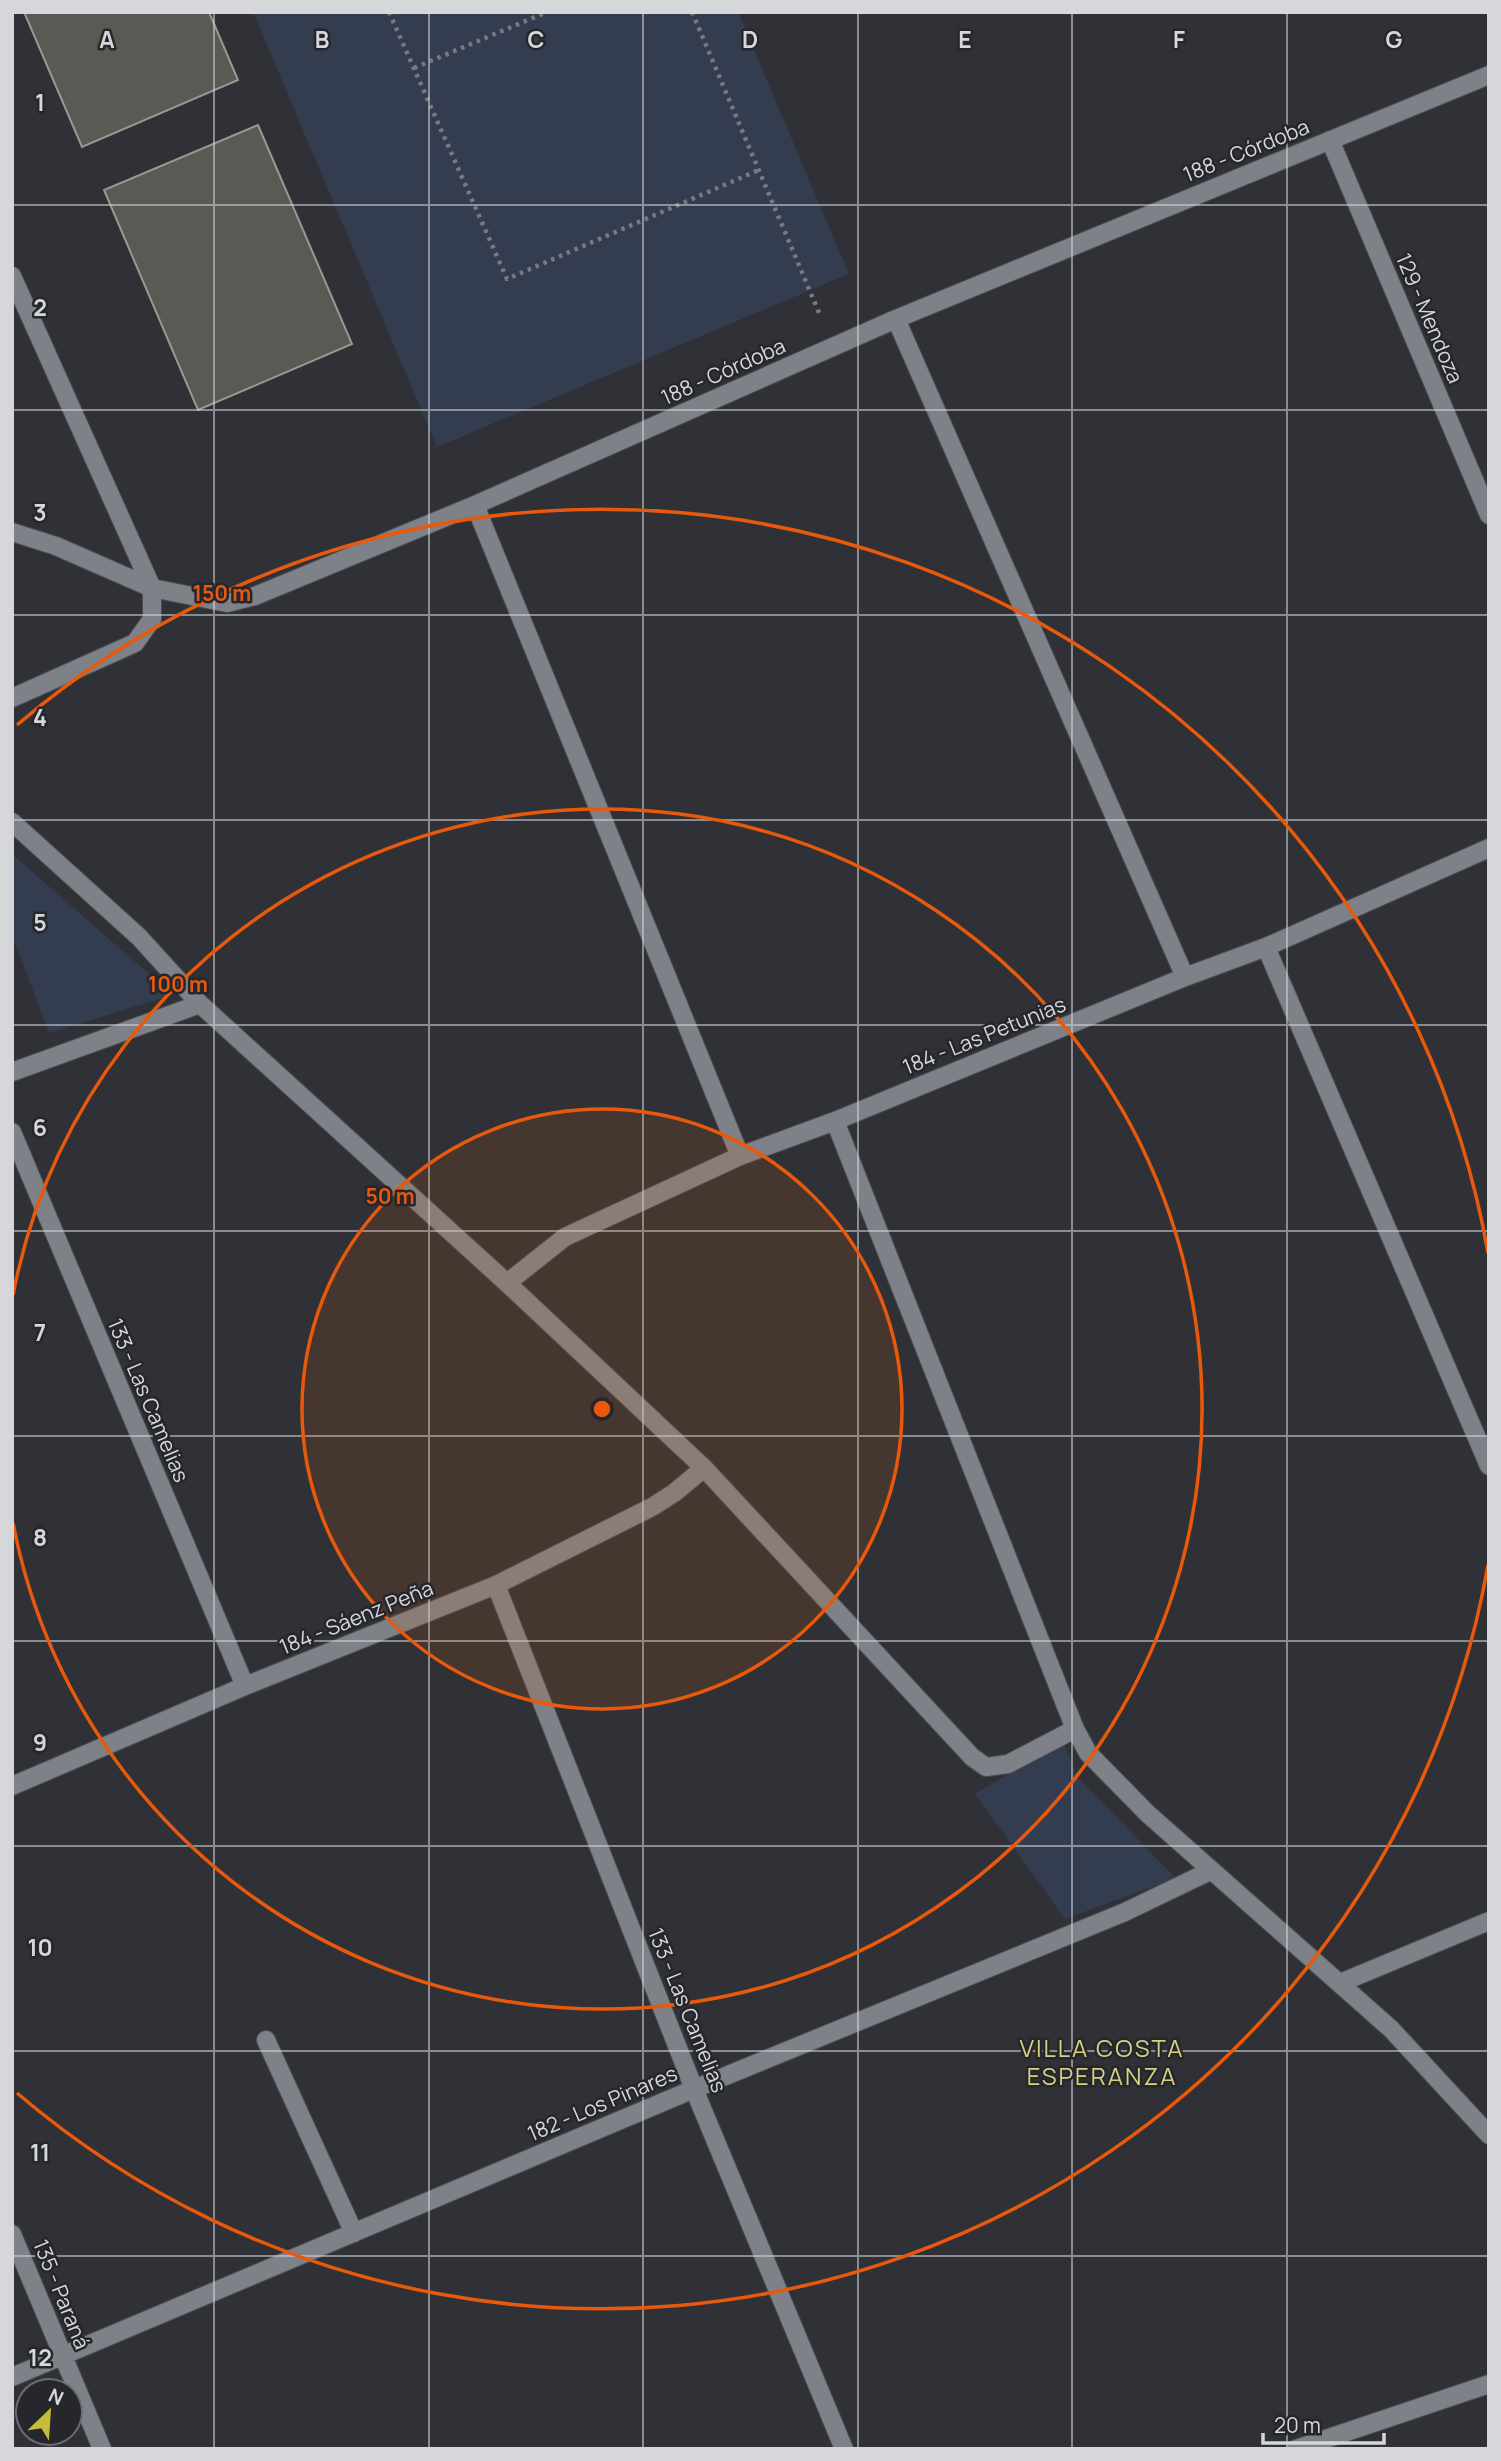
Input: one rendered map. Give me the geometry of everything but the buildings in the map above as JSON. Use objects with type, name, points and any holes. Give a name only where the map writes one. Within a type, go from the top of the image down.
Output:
[{"type":"street","name":"188 - Córdoba","points":[[12,532],[56,546],[152,588],[227,603],[255,596],[475,505],[896,319],[1489,75]]},
{"type":"street","name":"129 - Mendoza","points":[[1330,140],[1489,515]]},
{"type":"street","points":[[12,276],[152,588],[152,619],[135,643],[12,698]]},
{"type":"street","points":[[896,319],[1185,976]]},
{"type":"street","points":[[475,505],[740,1156]]},
{"type":"street","points":[[12,822],[139,937],[200,1004],[507,1283],[704,1468],[972,1757],[986,1767],[1008,1764],[1076,1729]]},
{"type":"street","name":"184 - Las Petunias","points":[[507,1283],[565,1237],[740,1156],[835,1121],[1185,976],[1266,947],[1489,848]]},
{"type":"street","points":[[1266,947],[1489,1465]]},
{"type":"street","points":[[12,1072],[200,1004]]},
{"type":"street","points":[[835,1121],[1076,1729],[1088,1753],[1210,1871],[1391,2029],[1489,2136]]},
{"type":"street","name":"133 - Las Camelias","points":[[12,1132],[245,1686]]},
{"type":"street","name":"184 - Sáenz Peña","points":[[12,1786],[245,1686],[496,1585],[652,1507],[704,1468]]},
{"type":"street","name":"133 - Las Camelias","points":[[496,1585],[694,2089],[844,2449]]},
{"type":"street","name":"182 - Los Pinares","points":[[12,2377],[694,2089],[1125,1912],[1210,1871]]},
{"type":"street","points":[[1340,1983],[1489,1921]]},
{"type":"street","points":[[267,2040],[354,2233]]},
{"type":"street","name":"135 - Paraná","points":[[12,2234],[102,2449]]},
{"type":"street","points":[[1302,2447],[1489,2384]]},
{"type":"path","points":[[389,12],[507,279],[759,170]]},
{"type":"path","points":[[414,68],[547,12]]},
{"type":"path","points":[[692,12],[820,315]]},
{"type":"shaded area","points":[[253,12],[738,12],[849,274],[437,447]]},
{"type":"shaded area","points":[[12,854],[173,995],[49,1033],[12,935]]},
{"type":"shaded area","points":[[1063,1741],[1077,1777],[1176,1878],[1065,1919],[975,1794]]},
{"type":"district","name":"VILLA COSTA ESPERANZA","points":[[1102,2061]]}]
